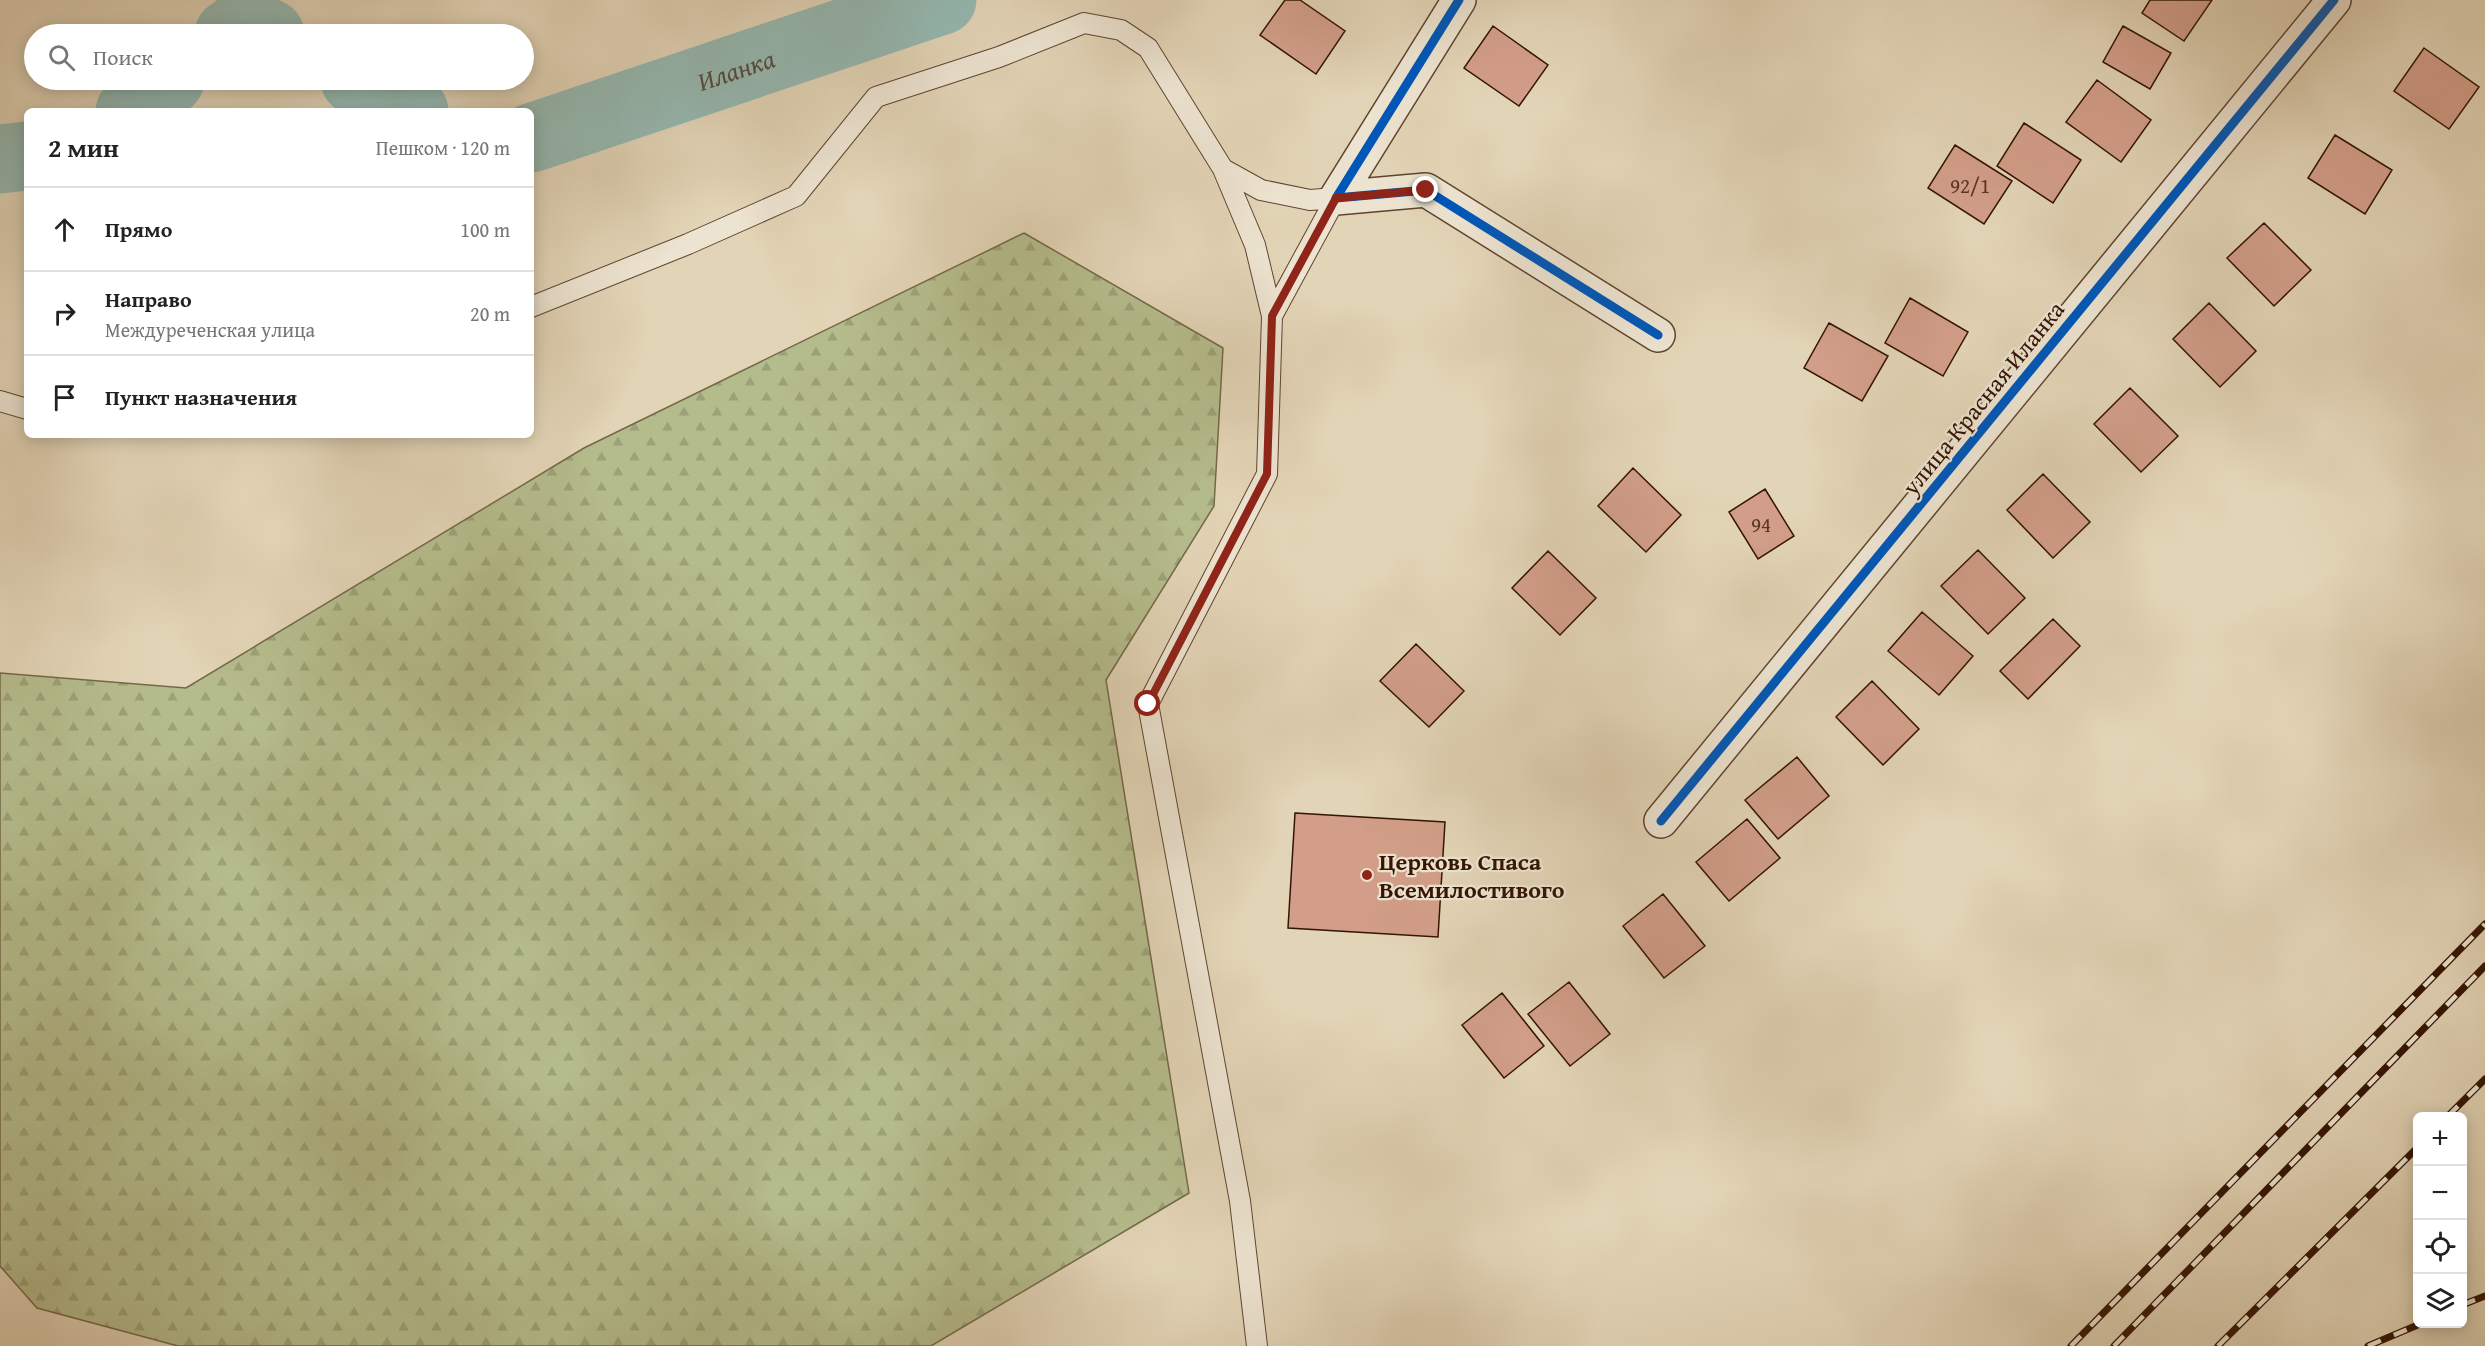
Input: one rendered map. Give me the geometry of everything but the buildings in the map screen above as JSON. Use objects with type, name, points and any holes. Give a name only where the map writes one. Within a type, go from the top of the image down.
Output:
[{"type":"street","points":[[1336,198],[1459,0]]},
{"type":"street","name":"улица Красная Иланка","points":[[1661,821],[2334,0]]},
{"type":"street","points":[[1336,198],[1426,190],[1658,335]]},
{"type":"lane","points":[[534,306],[688,244],[796,196],[876,97],[999,57],[1084,23],[1121,30],[1148,48],[1223,169],[1255,245],[1272,316],[1267,474],[1148,704],[1240,1201],[1257,1346]]},
{"type":"lane","points":[[1223,169],[1261,190],[1310,200],[1336,198]]},
{"type":"lane","points":[[1272,316],[1336,198]]},
{"type":"lane","points":[[0,401],[24,409]]},
{"type":"green space","points":[[1024,233],[1223,348],[1214,506],[1106,680],[1189,1193],[931,1346],[178,1346],[37,1308],[0,1266],[0,673],[186,688],[584,448]]},
{"type":"waterway","name":"Иланка","points":[[534,137],[942,0]]},
{"type":"waterway","name":"Иланка","points":[[243,24],[246,22],[250,24]]},
{"type":"waterway","name":"Иланка","points":[[134,108],[157,90]]},
{"type":"waterway","name":"Иланка","points":[[374,90],[408,108]]},
{"type":"waterway","name":"Иланка","points":[[0,159],[24,156]]},
{"type":"railway","points":[[2071,1346],[2485,924]]},
{"type":"railway","points":[[2114,1346],[2485,966]]},
{"type":"railway","points":[[2452,1112],[2485,1079]]},
{"type":"railway","points":[[2218,1346],[2413,1152]]},
{"type":"railway","points":[[2467,1303],[2485,1296]]},
{"type":"railway","points":[[2368,1346],[2413,1327]]},
{"type":"cycle path","points":[[1459,0],[1336,198],[1426,190],[1658,335]]},
{"type":"cycle path","points":[[1661,821],[2334,0]]},
{"type":"place","name":"Церковь Спаса Всемилостивого","points":[[1367,875]]},
{"type":"route","points":[[1148,704],[1267,474],[1272,316],[1336,198],[1426,190]]}]
